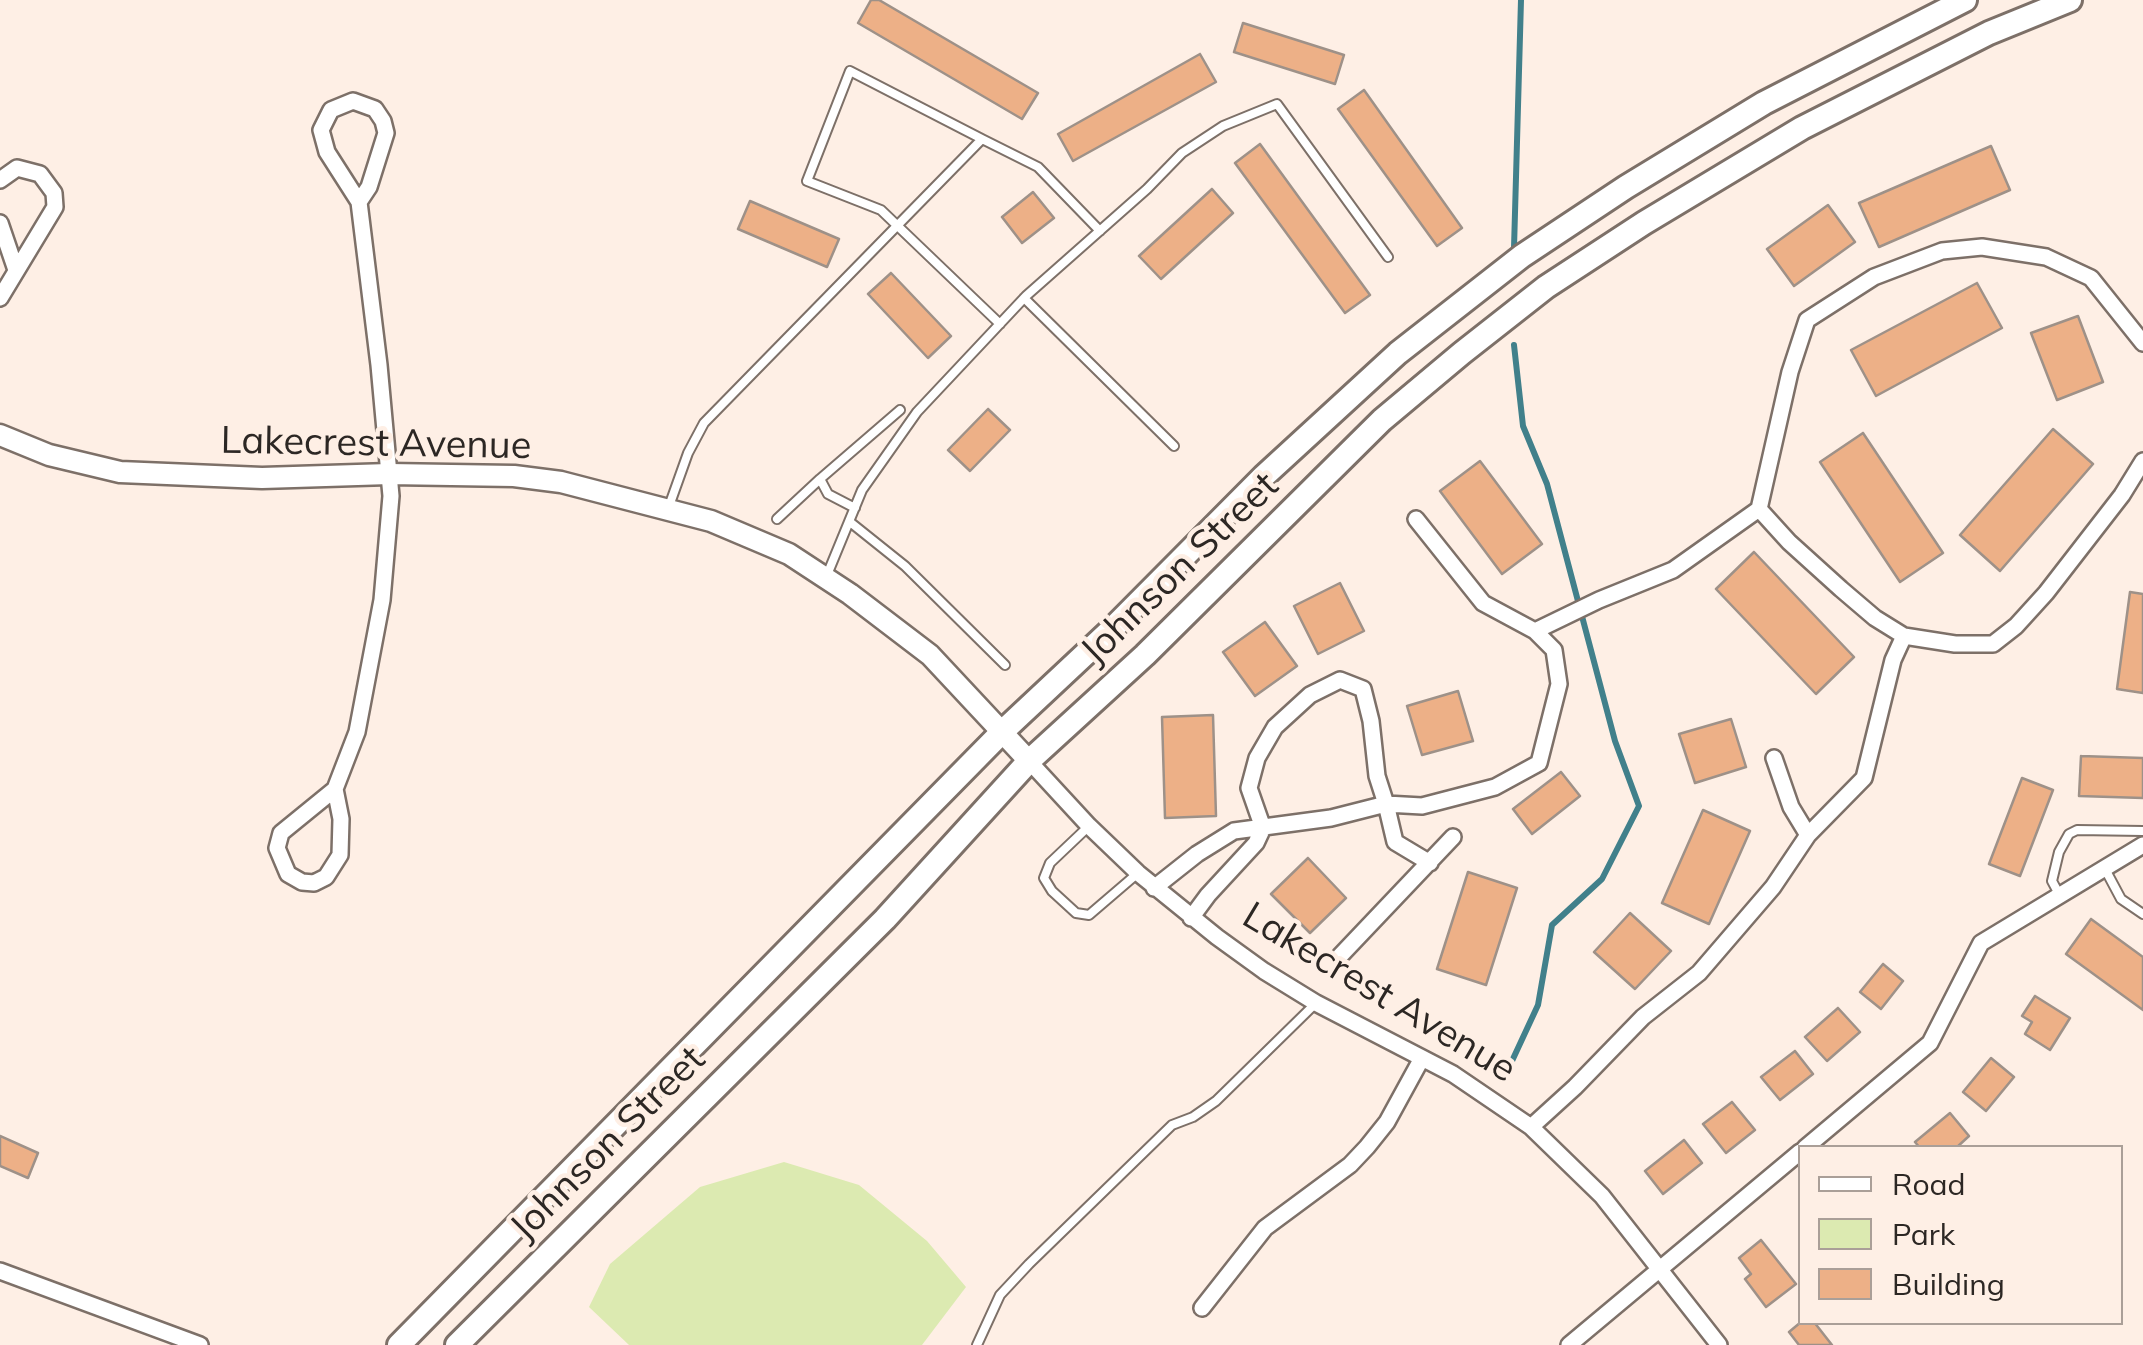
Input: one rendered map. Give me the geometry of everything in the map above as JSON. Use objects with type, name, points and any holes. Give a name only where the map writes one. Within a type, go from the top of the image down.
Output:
[{"type":"main road","name":"Johnson Street","points":[[399,1345],[1002,732],[1112,629],[1264,476],[1393,358],[1522,256],[1626,187],[1764,102],[1965,0]]},
{"type":"main road","name":"Johnson Street","points":[[458,1345],[885,918],[1029,761],[1145,655],[1382,420],[1546,288],[1644,222],[1818,119],[1988,33],[2070,0]]},
{"type":"street","points":[[335,789],[341,819],[340,855],[326,878],[302,882],[288,874],[277,848],[282,833],[335,789],[356,732],[382,600],[391,496],[358,202],[327,152],[321,130],[332,110],[353,101],[375,109],[386,133],[369,188],[358,202]]},
{"type":"street","points":[[0,180],[17,168],[40,174],[54,193],[56,206],[0,298]]},
{"type":"street","points":[[0,223],[16,270]]},
{"type":"street","points":[[1535,632],[1673,570],[1759,509],[1790,372],[1807,320],[1874,277],[1942,251],[1982,247],[2046,258],[2091,278],[2143,343]]},
{"type":"street","name":"Lakecrest Avenue","points":[[0,435],[50,455],[120,472],[262,478],[514,476],[561,482],[711,520],[790,554],[850,594],[930,656],[1089,826],[1192,918],[1264,971],[1316,1003],[1453,1074],[1531,1127],[1602,1196],[1720,1345]]},
{"type":"street","points":[[1759,509],[1840,590],[1904,636],[1955,644],[1993,644],[2046,593],[2122,495],[2143,461]]},
{"type":"street","points":[[1154,888],[1197,854],[1246,827],[1263,828],[1368,811],[1386,804],[1422,806],[1495,787],[1539,763],[1560,684],[1554,650],[1535,632],[1482,603],[1416,520]]},
{"type":"street","name":"Lakecrest Avenue","points":[[1531,1127],[1575,1088],[1643,1017],[1699,973],[1774,886],[1808,835],[1864,778],[1892,660],[1904,636]]},
{"type":"street","points":[[1263,828],[1248,788],[1257,758],[1275,727],[1310,695],[1340,680],[1363,688],[1377,776],[1395,842],[1430,863]]},
{"type":"street","points":[[1774,758],[1792,807],[1808,835]]},
{"type":"street","name":"Lakecrest Avenue","points":[[1192,918],[1256,843],[1263,828]]},
{"type":"street","name":"Lakecrest Avenue","points":[[1340,956],[1454,837]]},
{"type":"street","points":[[1809,1145],[1930,1043],[1981,943],[2143,845]]},
{"type":"street","points":[[1202,1308],[1266,1228],[1350,1165],[1367,1147],[1387,1122],[1422,1058]]},
{"type":"street","points":[[1569,1345],[1798,1154]]},
{"type":"street","points":[[0,1271],[200,1345]]},
{"type":"lane","points":[[1000,324],[881,210],[806,181],[850,71],[1038,167],[1100,231]]},
{"type":"lane","points":[[825,579],[862,490],[917,412],[1024,298],[1182,153],[1222,126],[1278,104],[1388,257]]},
{"type":"lane","points":[[668,509],[688,453],[704,423],[982,139]]},
{"type":"lane","points":[[1024,298],[1174,446]]},
{"type":"lane","points":[[777,519],[900,410]]},
{"type":"lane","points":[[820,480],[828,494],[855,508]]},
{"type":"lane","points":[[850,522],[905,566],[1005,665]]},
{"type":"lane","points":[[1089,826],[1050,863],[1044,878],[1052,891],[1076,912],[1089,915],[1138,872]]},
{"type":"lane","points":[[2060,896],[2052,880],[2059,852],[2069,834],[2077,830],[2143,832]]},
{"type":"lane","points":[[2104,868],[2122,899],[2143,914]]},
{"type":"lane","points":[[976,1345],[1000,1295],[1029,1264],[1172,1125],[1194,1117],[1216,1101],[1316,1003]]},
{"type":"green space","points":[[784,1162],[859,1185],[927,1241],[966,1287],[922,1345],[629,1345],[589,1307],[610,1264],[700,1187]]},
{"type":"building","points":[[871,0],[879,0],[1038,93],[1022,119],[858,23]]},
{"type":"building","points":[[1243,23],[1344,55],[1335,84],[1234,52]]},
{"type":"building","points":[[1200,54],[1216,82],[1073,161],[1058,134]]},
{"type":"building","points":[[1364,90],[1462,228],[1437,246],[1338,109]]},
{"type":"building","points":[[1260,144],[1370,295],[1345,313],[1235,163]]},
{"type":"building","points":[[1991,146],[2010,190],[1879,247],[1859,203]]},
{"type":"building","points":[[1212,189],[1233,213],[1161,279],[1139,256]]},
{"type":"building","points":[[1033,192],[1054,218],[1022,243],[1002,217]]},
{"type":"building","points":[[750,201],[839,239],[827,267],[738,229]]},
{"type":"building","points":[[1828,205],[1855,242],[1794,286],[1767,249]]},
{"type":"building","points":[[891,273],[951,336],[928,358],[868,294]]},
{"type":"building","points":[[1977,283],[2002,328],[1876,396],[1851,350]]},
{"type":"building","points":[[2078,316],[2103,382],[2057,400],[2031,333]]},
{"type":"building","points":[[988,409],[1010,430],[970,471],[948,450]]},
{"type":"building","points":[[2053,429],[2093,464],[2000,571],[1960,535]]},
{"type":"building","points":[[1863,433],[1943,553],[1900,582],[1820,462]]},
{"type":"building","points":[[1480,461],[1542,544],[1502,574],[1440,491]]},
{"type":"building","points":[[1754,552],[1854,657],[1816,694],[1716,589]]},
{"type":"building","points":[[1340,583],[1364,631],[1318,654],[1294,606]]},
{"type":"building","points":[[2130,592],[2143,594],[2143,693],[2117,689]]},
{"type":"building","points":[[1265,622],[1297,666],[1255,696],[1223,652]]},
{"type":"building","points":[[1458,691],[1473,741],[1422,755],[1407,706]]},
{"type":"building","points":[[1213,715],[1216,816],[1165,818],[1162,717]]},
{"type":"building","points":[[1731,719],[1746,767],[1695,783],[1679,734]]},
{"type":"building","points":[[2081,756],[2143,758],[2143,798],[2079,796]]},
{"type":"building","points":[[1561,772],[1580,796],[1532,834],[1513,809]]},
{"type":"building","points":[[2022,778],[2053,790],[2020,876],[1989,864]]},
{"type":"building","points":[[1703,810],[1750,831],[1709,924],[1662,903]]},
{"type":"building","points":[[1308,858],[1346,898],[1310,933],[1271,894]]},
{"type":"building","points":[[1468,872],[1517,888],[1486,985],[1437,969]]},
{"type":"building","points":[[1630,913],[1671,951],[1635,989],[1594,952]]},
{"type":"building","points":[[2091,919],[2143,957],[2143,1010],[2066,954]]},
{"type":"building","points":[[1883,964],[1903,981],[1881,1009],[1860,992]]},
{"type":"building","points":[[2035,996],[2070,1018],[2050,1050],[2025,1034],[2032,1022],[2022,1016]]},
{"type":"building","points":[[1838,1008],[1860,1032],[1827,1061],[1805,1037]]},
{"type":"building","points":[[1795,1051],[1813,1074],[1780,1100],[1761,1077]]},
{"type":"building","points":[[1991,1058],[2014,1077],[1986,1111],[1963,1092]]},
{"type":"building","points":[[1732,1102],[1755,1130],[1726,1153],[1703,1124]]},
{"type":"building","points":[[1950,1113],[1969,1136],[1959,1145],[1915,1142]]},
{"type":"building","points":[[0,1136],[38,1153],[28,1178],[0,1166]]},
{"type":"building","points":[[1684,1140],[1702,1163],[1663,1194],[1645,1171]]},
{"type":"building","points":[[1761,1240],[1796,1284],[1766,1307],[1745,1279],[1751,1274],[1739,1258]]},
{"type":"building","points":[[1798,1324],[1816,1325],[1832,1345],[1799,1345],[1789,1332]]},
{"type":"waterway","points":[[1514,248],[1521,0]]},
{"type":"waterway","points":[[1512,1061],[1538,1005],[1552,925],[1602,879],[1639,806],[1615,741],[1547,484],[1523,426],[1514,345]]}]
